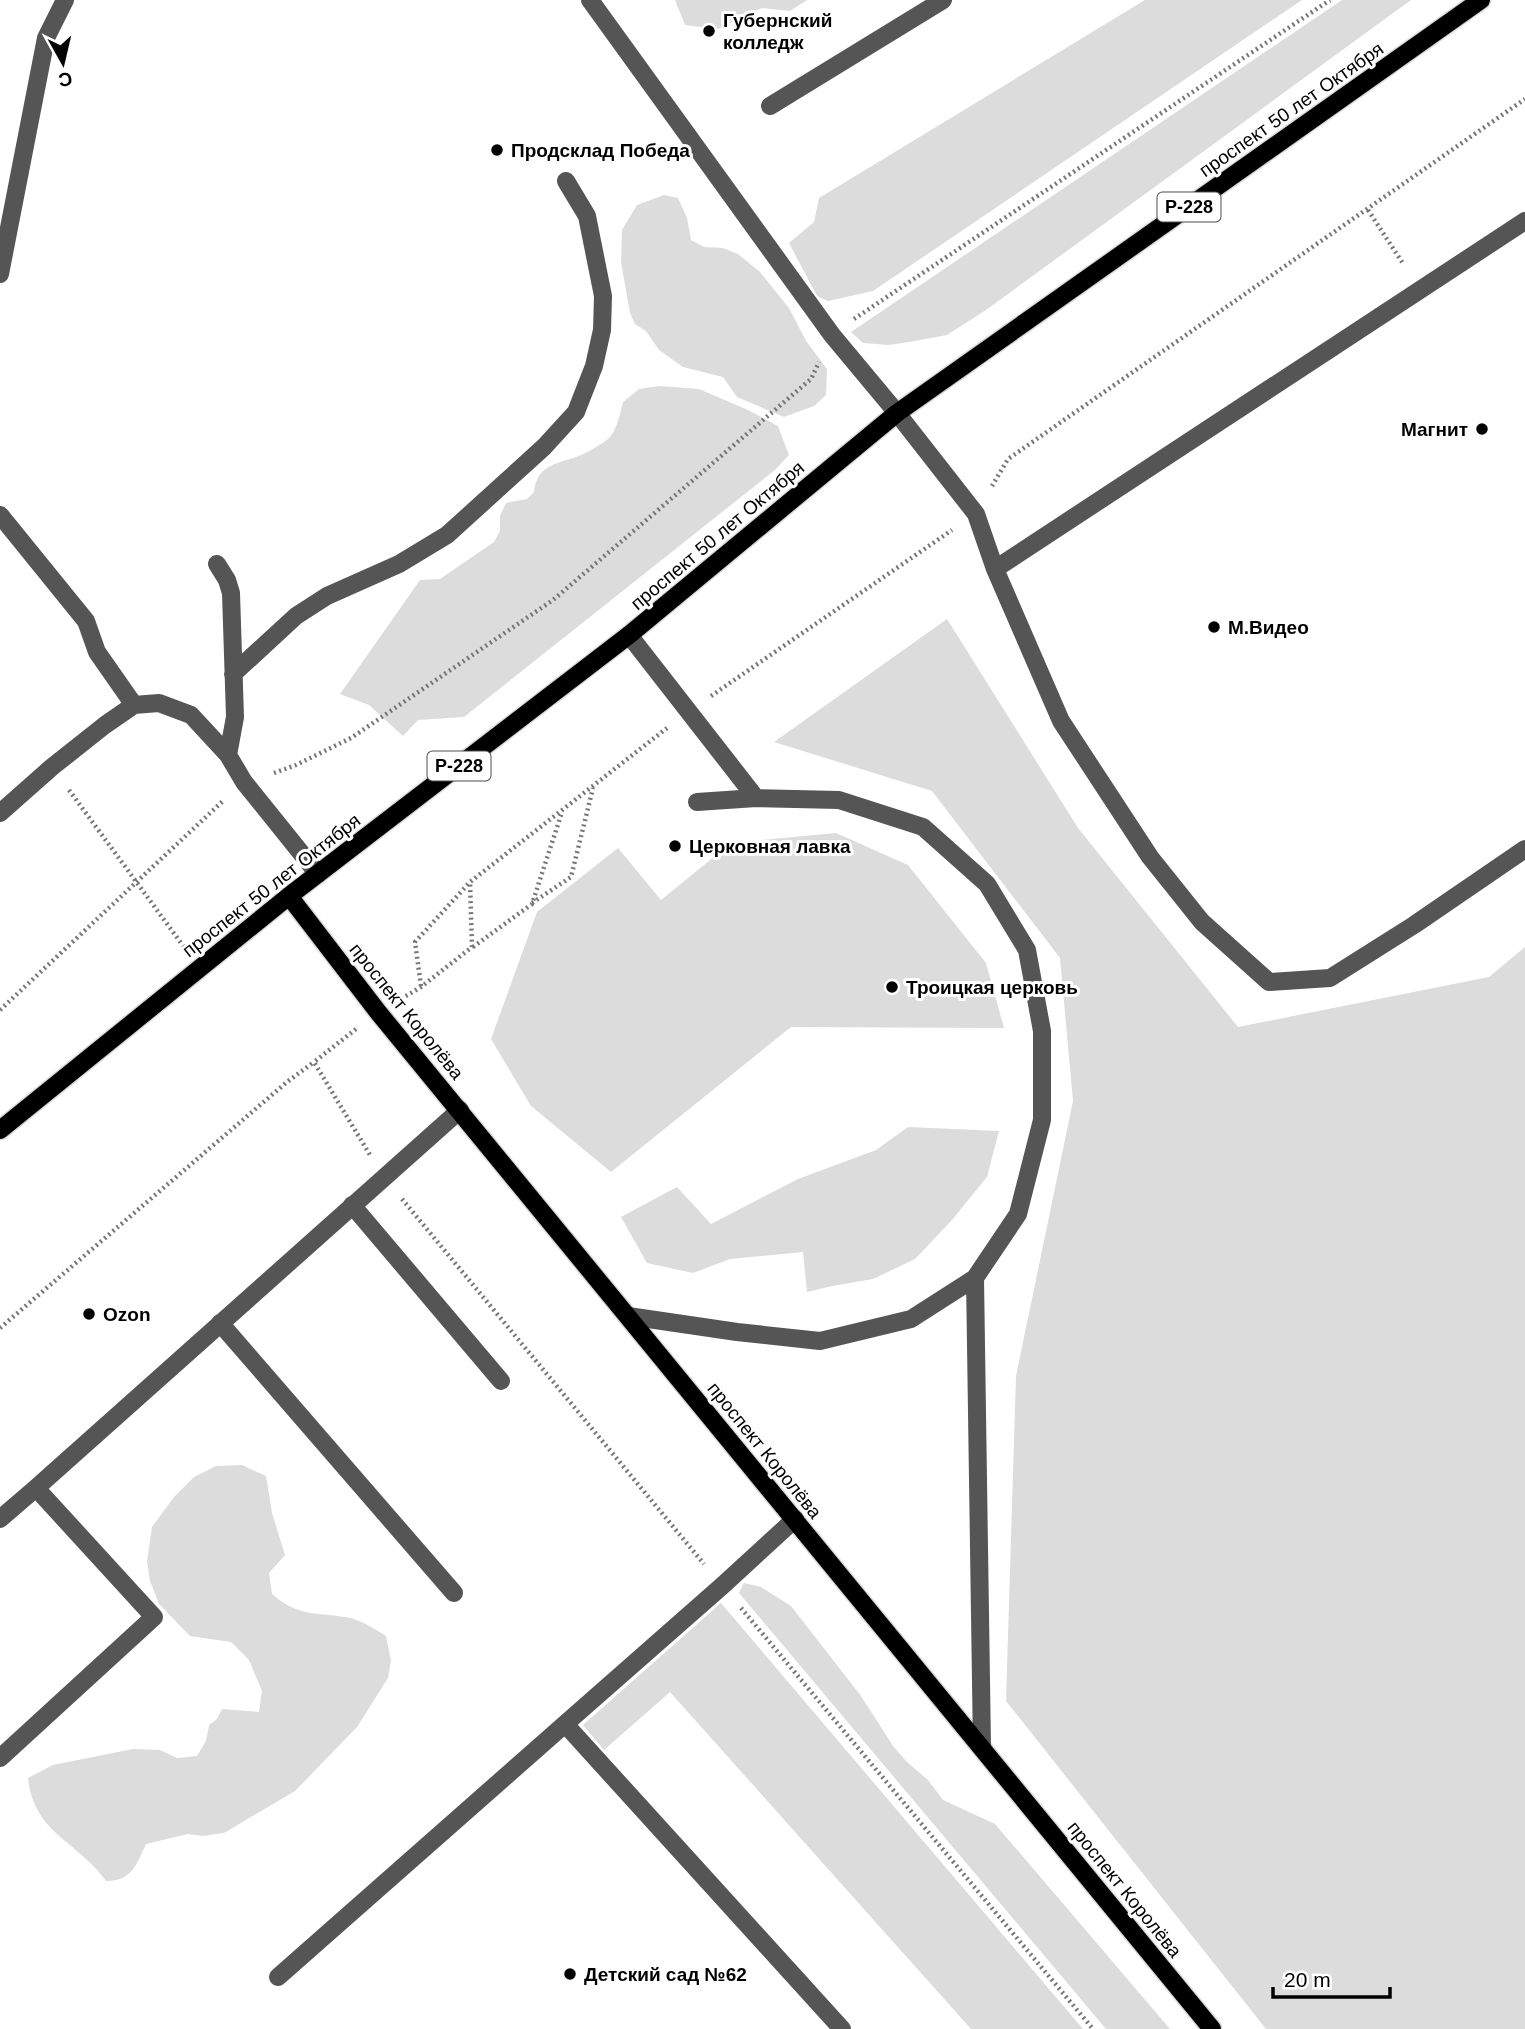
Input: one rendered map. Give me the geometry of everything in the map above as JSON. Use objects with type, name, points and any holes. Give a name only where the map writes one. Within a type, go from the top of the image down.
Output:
[{"type":"main road","name":"проспект 50 лет Октября","points":[[0,1130],[289,896],[629,635],[897,413],[1480,0]]},
{"type":"main road","name":"проспект Королёва","points":[[289,896],[378,1012],[1212,2029]]},
{"type":"lane","points":[[0,274],[46,38],[65,0]]},
{"type":"lane","points":[[590,0],[832,335],[976,514],[995,569],[1061,721],[1150,858],[1202,922],[1269,982],[1330,978],[1414,925],[1525,849]]},
{"type":"lane","points":[[770,106],[943,0]]},
{"type":"lane","points":[[233,674],[296,616],[316,602],[399,564],[447,535],[544,447],[576,412],[594,366],[600,342],[603,296],[587,216],[566,181]]},
{"type":"lane","points":[[995,569],[1525,221]]},
{"type":"lane","points":[[0,515],[86,621],[97,652],[134,705]]},
{"type":"lane","points":[[217,564],[231,593],[234,717],[228,755]]},
{"type":"lane","points":[[629,635],[756,798]]},
{"type":"lane","points":[[0,813],[52,767],[134,705],[159,703],[191,715],[228,755],[244,782],[318,874]]},
{"type":"lane","points":[[628,1316],[820,1341],[911,1319],[975,1278],[1018,1214],[1042,1120],[1042,1031],[1027,950],[987,884],[923,827],[839,800],[756,798],[698,802]]},
{"type":"lane","points":[[0,1520],[460,1110]]},
{"type":"lane","points":[[352,1205],[501,1381]]},
{"type":"lane","points":[[975,1278],[982,1748]]},
{"type":"lane","points":[[220,1323],[454,1593]]},
{"type":"lane","points":[[0,1758],[154,1617],[36,1488]]},
{"type":"lane","points":[[278,1977],[722,1587],[795,1519]]},
{"type":"lane","points":[[565,1724],[842,2029]]},
{"type":"path","points":[[0,1010],[244,782],[296,765],[351,738],[553,600],[811,379],[832,335],[865,310],[1330,0]]},
{"type":"path","points":[[976,514],[1008,459],[1525,99]]},
{"type":"path","points":[[1368,210],[1420,290]]},
{"type":"path","points":[[52,767],[200,968]]},
{"type":"path","points":[[0,1328],[287,1082],[378,1012],[421,987],[571,877],[593,788]]},
{"type":"path","points":[[532,904],[563,811]]},
{"type":"path","points":[[470,881],[472,947]]},
{"type":"path","points":[[314,1062],[384,1177],[722,1587],[1093,2029]]},
{"type":"shaded area","points":[[675,0],[807,0],[790,11],[762,8],[718,29],[685,25]]},
{"type":"shaded area","points":[[1145,0],[1302,0],[873,291],[828,301],[817,296],[789,243],[814,222],[819,198]]},
{"type":"shaded area","points":[[1342,0],[1411,0],[986,310],[947,335],[889,345],[863,343],[851,332]]},
{"type":"shaded area","points":[[664,195],[678,198],[687,218],[691,240],[704,247],[723,248],[738,254],[760,272],[789,308],[806,341],[827,369],[826,395],[814,406],[784,417],[737,397],[723,377],[683,367],[659,350],[646,331],[635,324],[630,313],[621,262],[622,230],[637,205]]},
{"type":"shaded area","points":[[659,386],[699,389],[748,410],[778,426],[789,455],[775,470],[464,717],[418,720],[403,736],[369,705],[340,694],[420,580],[440,579],[494,542],[500,531],[500,516],[506,503],[527,499],[534,492],[536,482],[545,469],[584,453],[606,440],[612,435],[623,402],[639,389]]},
{"type":"shaded area","points":[[947,619],[1078,828],[1238,1027],[1489,977],[1525,947],[1525,2029],[1266,2029],[1006,1701],[1016,1376],[1073,1101],[1060,958],[932,791],[774,742]]},
{"type":"shaded area","points":[[836,833],[908,865],[986,963],[1004,1028],[791,1027],[611,1172],[531,1106],[491,1039],[537,912],[618,848],[661,900],[731,843]]},
{"type":"shaded area","points":[[908,1127],[999,1131],[987,1177],[952,1220],[915,1259],[873,1279],[807,1292],[803,1252],[730,1259],[693,1273],[647,1263],[621,1217],[677,1187],[711,1224],[798,1179],[876,1150]]},
{"type":"shaded area","points":[[242,1465],[266,1476],[272,1513],[285,1555],[269,1573],[272,1594],[290,1607],[315,1614],[351,1618],[386,1636],[391,1661],[388,1678],[357,1727],[295,1791],[224,1833],[203,1836],[188,1834],[146,1844],[136,1865],[127,1875],[106,1881],[95,1867],[48,1825],[32,1797],[28,1778],[53,1765],[133,1749],[160,1750],[177,1758],[197,1756],[206,1741],[209,1725],[217,1719],[222,1709],[259,1712],[262,1691],[249,1660],[231,1642],[190,1636],[159,1604],[150,1581],[147,1561],[152,1527],[174,1497],[194,1477],[216,1466]]},
{"type":"shaded area","points":[[744,1583],[761,1587],[791,1606],[861,1696],[893,1746],[907,1762],[928,1780],[943,1800],[995,1824],[1170,2029],[1106,2029],[739,1593]]},
{"type":"shaded area","points":[[721,1603],[1083,2029],[971,2029],[670,1692],[604,1750],[583,1725]]},
{"type":"place","name":"Губернский колледж","points":[[709,31]]},
{"type":"place","name":"Продсклад Победа","points":[[497,150]]},
{"type":"place","name":"Магнит","points":[[1482,429]]},
{"type":"place","name":"М.Видео","points":[[1214,627]]},
{"type":"place","name":"Церковная лавка","points":[[675,846]]},
{"type":"place","name":"Троицкая церковь","points":[[892,987]]},
{"type":"place","name":"Ozon","points":[[89,1314]]},
{"type":"place","name":"Детский сад №62","points":[[570,1974]]}]
